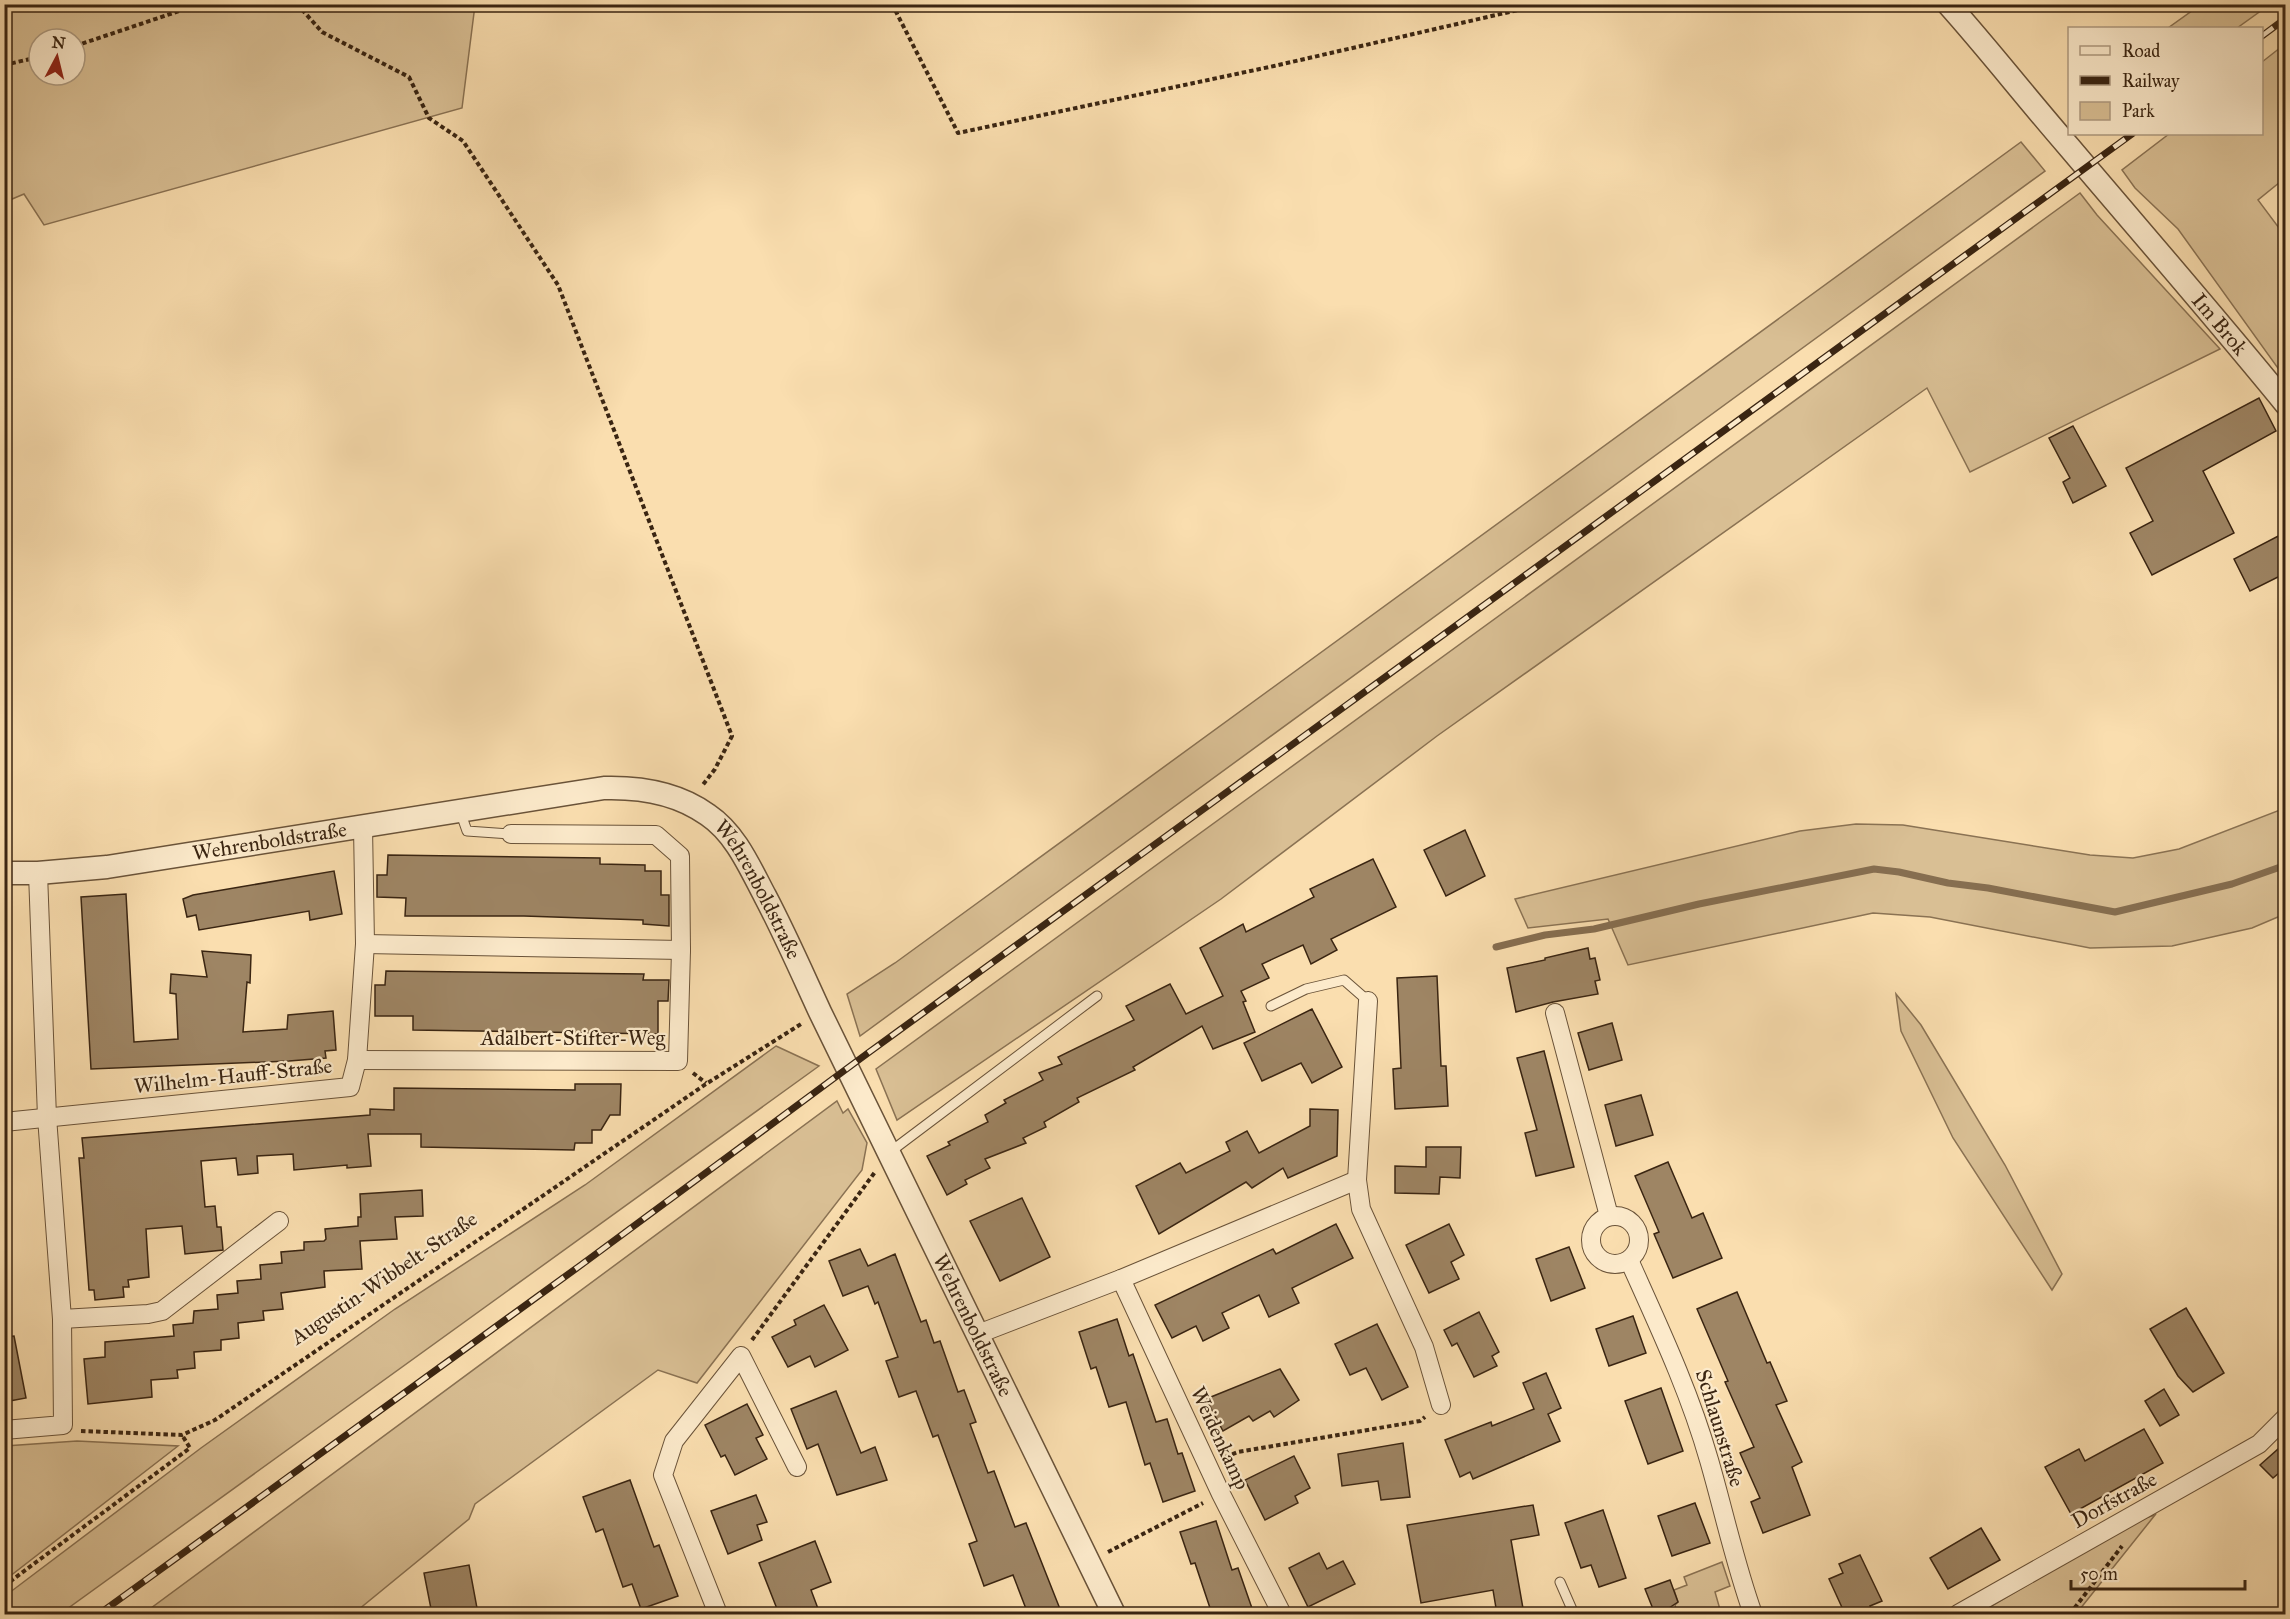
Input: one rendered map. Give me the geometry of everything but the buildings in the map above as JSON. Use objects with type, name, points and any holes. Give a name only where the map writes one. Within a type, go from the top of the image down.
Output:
[{"type":"street","name":"Im Brok","points":[[1948,4],[1992,53],[2037,110],[2286,404]]},
{"type":"street","name":"Wehrenboldstraße","points":[[4,873],[38,873],[107,867],[579,791],[627,787],[649,790],[689,804],[710,816],[731,837],[747,861],[778,921],[820,1012],[1114,1614]]},
{"type":"street","name":"Wilhelm-Hauff-Straße","points":[[4,1122],[350,1087],[357,1060],[365,944],[363,827]]},
{"type":"street","name":"Adalbert-Stifter-Weg","points":[[357,1060],[678,1061],[681,950],[680,856],[656,835],[511,834]]},
{"type":"street","points":[[4,1430],[63,1425],[62,1320],[47,1117],[38,873]]},
{"type":"street","points":[[365,944],[681,950]]},
{"type":"street","points":[[1368,1001],[1357,1180],[1361,1209],[1424,1347],[1441,1405]]},
{"type":"street","points":[[1555,1013],[1609,1216]]},
{"type":"street","points":[[978,1334],[1121,1279],[1357,1180]]},
{"type":"street","points":[[1618,1215],[1634,1224],[1638,1231],[1638,1247],[1629,1260],[1619,1264],[1608,1264],[1599,1259],[1593,1250],[1591,1240],[1593,1230],[1599,1221],[1618,1215]]},
{"type":"street","points":[[62,1320],[162,1311],[279,1221]]},
{"type":"street","name":"Schlaunstraße","points":[[1629,1260],[1679,1370],[1709,1460],[1739,1575],[1754,1614]]},
{"type":"street","name":"Weidenkamp","points":[[1121,1279],[1221,1494],[1282,1614]]},
{"type":"street","points":[[718,1614],[663,1475],[674,1441],[741,1356],[797,1467]]},
{"type":"street","name":"Dorfstraße","points":[[1958,1614],[2259,1444],[2286,1417]]},
{"type":"lane","points":[[459,811],[467,831],[511,834]]},
{"type":"lane","points":[[1271,1006],[1306,990],[1344,980],[1368,1001]]},
{"type":"lane","points":[[890,1152],[1097,996]]},
{"type":"lane","points":[[1560,1582],[1574,1614]]},
{"type":"path","points":[[87,42],[200,4]]},
{"type":"path","points":[[297,4],[322,32],[408,76],[429,118],[464,141],[558,285],[732,736],[716,769],[689,804]]},
{"type":"path","points":[[892,4],[958,134],[1274,66],[1544,4]]},
{"type":"path","points":[[4,65],[27,60]]},
{"type":"path","name":"Augustin-Wibbelt-Straße","points":[[63,1425],[87,1432],[182,1436],[215,1420],[706,1084],[820,1012]]},
{"type":"path","points":[[741,1356],[890,1152]]},
{"type":"path","points":[[1207,1463],[1239,1452],[1420,1420],[1441,1405]]},
{"type":"path","points":[[4,1586],[190,1448],[182,1436]]},
{"type":"path","points":[[1088,1560],[1221,1494]]},
{"type":"path","points":[[2070,1614],[2127,1539]]},
{"type":"green space","points":[[5,4],[475,4],[462,108],[44,225],[24,194],[5,202]]},
{"type":"green space","points":[[2200,4],[2269,5],[2238,27],[2169,27]]},
{"type":"green space","points":[[2285,44],[2285,178],[2258,200],[2285,236],[2285,378],[2178,229],[2135,188],[2122,170],[2168,135],[2263,135],[2263,61]]},
{"type":"green space","points":[[2021,142],[2045,171],[860,1036],[847,994],[895,963]]},
{"type":"green space","points":[[2080,193],[2097,215],[2220,349],[1970,472],[1927,388],[1437,736],[1221,899],[897,1120],[876,1069]]},
{"type":"green space","points":[[2285,808],[2285,914],[2252,928],[2172,946],[2090,948],[1930,917],[1873,913],[1628,965],[1608,919],[1528,928],[1515,899],[1800,831],[1856,824],[1903,825],[2090,855],[2133,858],[2179,849]]},
{"type":"green space","points":[[1896,994],[1921,1025],[2005,1165],[2062,1274],[2052,1290],[1953,1138],[1901,1031]]},
{"type":"green space","points":[[776,1046],[819,1066],[60,1614],[5,1614],[5,1596],[201,1448],[395,1309],[585,1185]]},
{"type":"green space","points":[[837,1101],[843,1113],[848,1109],[867,1143],[862,1170],[697,1383],[658,1370],[475,1504],[469,1519],[353,1614],[143,1614]]},
{"type":"green space","points":[[77,1441],[178,1446],[5,1580],[5,1446]]},
{"type":"green space","points":[[2155,1515],[2076,1614],[1978,1614],[2138,1520]]},
{"type":"green space","points":[[1722,1562],[1730,1586],[1715,1592],[1721,1613],[1677,1614],[1675,1605],[1678,1602],[1674,1590],[1687,1585],[1684,1577]]},
{"type":"waterway","points":[[1496,947],[1545,935],[1594,929],[1699,904],[1874,869],[2115,912],[2232,884],[2286,865]]},
{"type":"railway","points":[[2263,35],[2286,18]]},
{"type":"railway","points":[[99,1614],[2131,135]]}]
